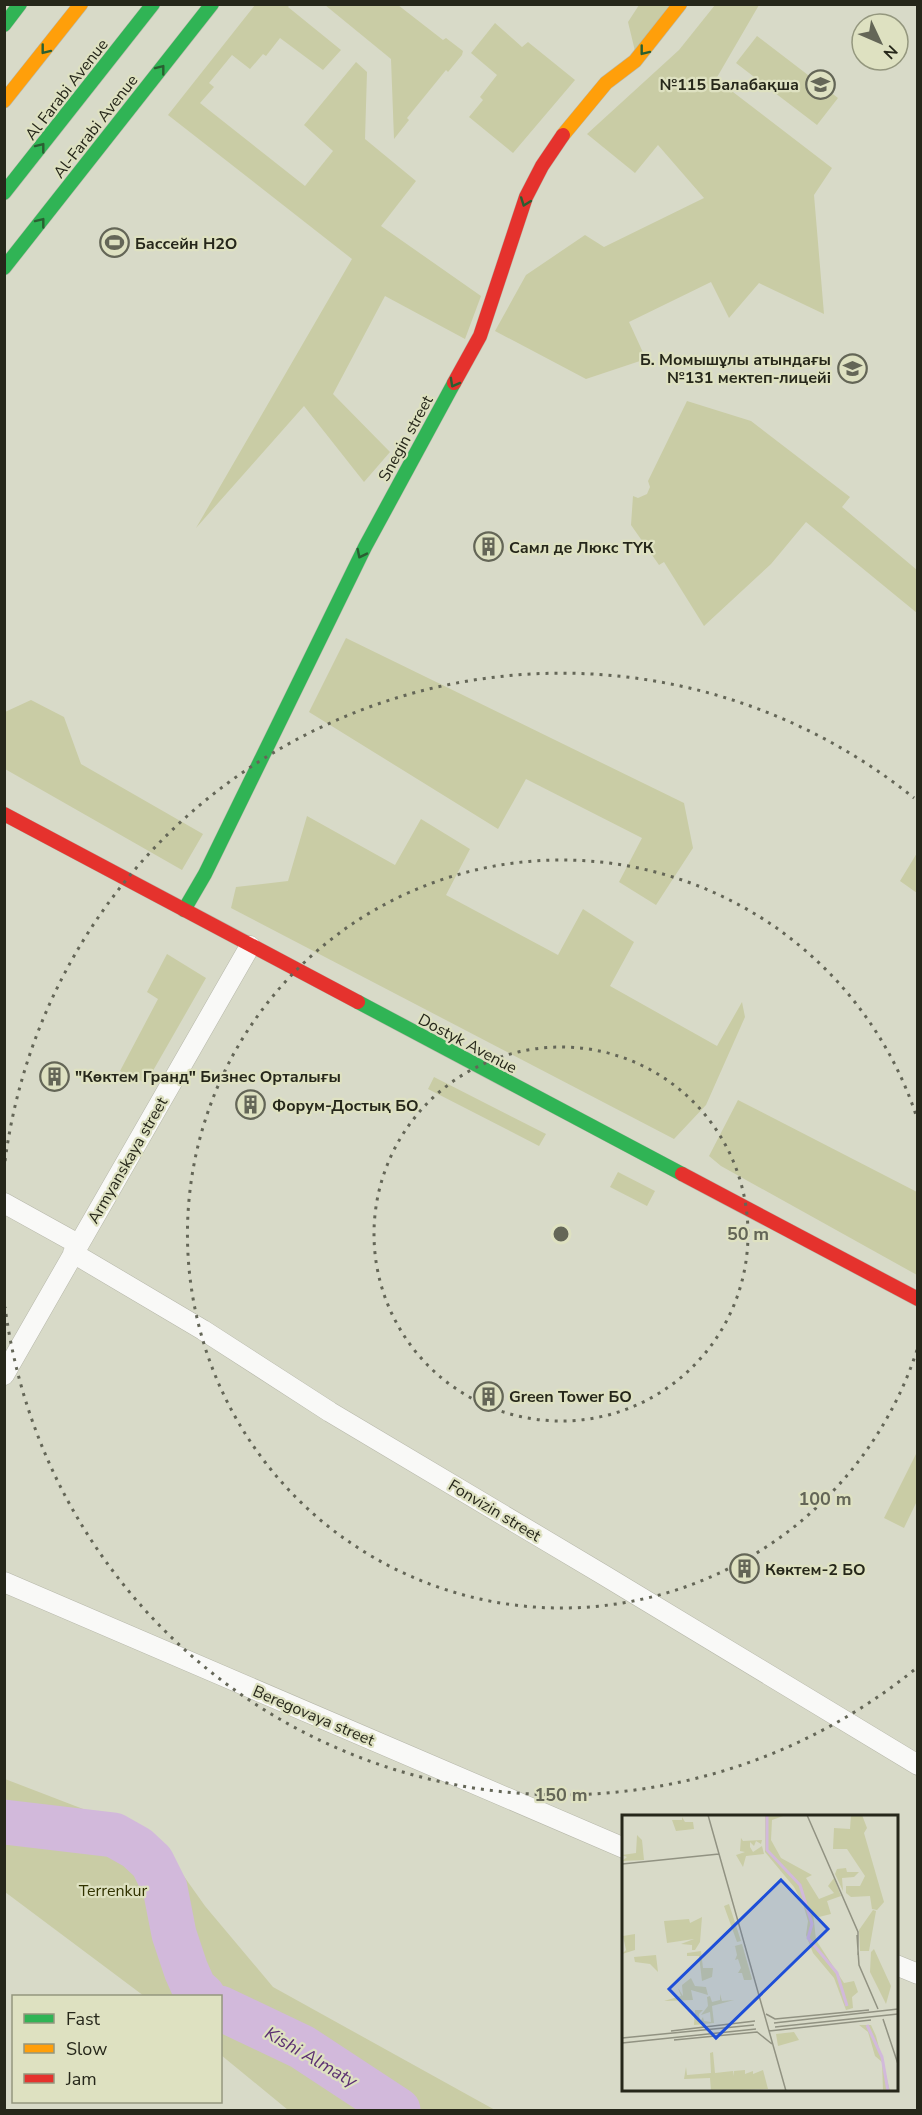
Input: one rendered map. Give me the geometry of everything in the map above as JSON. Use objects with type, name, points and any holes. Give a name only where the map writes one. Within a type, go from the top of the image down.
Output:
[{"type":"main road","points":[[4,25],[20,4]]},
{"type":"main road","points":[[4,101],[81,4]]},
{"type":"main road","name":"Al Farabi Avenue","points":[[4,193],[153,4]]},
{"type":"main road","name":"Al-Farabi Avenue","points":[[4,268],[212,4]]},
{"type":"main road","name":"Snegin street","points":[[184,910],[205,874],[365,547],[480,336],[526,197],[542,165],[564,133],[606,83],[635,61],[680,4]]},
{"type":"main road","name":"Dostyk Avenue","points":[[4,814],[918,1299]]},
{"type":"street","name":"Armyanskaya street","points":[[4,1375],[250,946]]},
{"type":"street","name":"Fonvizin street","points":[[4,1203],[330,1413],[673,1616],[918,1765]]},
{"type":"street","name":"Beregovaya street","points":[[4,1582],[622,1847]]},
{"type":"street","points":[[898,1965],[918,1974]]},
{"type":"green space","points":[[255,5],[290,5],[288,7],[341,50],[323,70],[280,38],[266,56],[263,54],[250,69],[232,55],[209,83],[214,87],[200,103],[305,186],[333,151],[304,125],[356,62],[367,72],[365,139],[416,181],[381,226],[481,296],[465,339],[385,296],[333,394],[390,452],[364,482],[304,406],[196,528],[352,259],[168,115]]},
{"type":"green space","points":[[325,5],[398,5],[443,40],[446,38],[463,51],[448,72],[446,70],[407,118],[409,120],[394,139],[391,59]]},
{"type":"green space","points":[[639,5],[671,5],[635,51],[628,22]]},
{"type":"green space","points":[[715,5],[759,5],[716,79],[832,168],[814,195],[824,314],[759,283],[729,318],[711,282],[629,322],[646,359],[586,379],[495,331],[526,275],[585,235],[604,247],[704,198],[658,145],[635,173],[587,134],[679,50]]},
{"type":"green space","points":[[495,23],[522,47],[528,42],[575,80],[513,153],[469,117],[483,100],[480,97],[497,75],[471,53]]},
{"type":"green space","points":[[757,36],[838,98],[817,125],[736,63]]},
{"type":"green space","points":[[687,401],[751,421],[850,497],[842,507],[917,570],[917,613],[806,522],[771,564],[704,626],[664,562],[659,565],[631,525],[633,496],[638,498],[647,494],[650,487],[648,481]]},
{"type":"green space","points":[[346,638],[684,803],[693,848],[656,905],[619,882],[642,838],[526,779],[498,829],[309,712]]},
{"type":"green space","points":[[31,700],[64,717],[81,764],[203,834],[182,870],[5,769],[5,712]]},
{"type":"green space","points":[[307,816],[395,865],[421,819],[470,849],[446,895],[558,955],[583,909],[634,942],[610,986],[717,1046],[742,1002],[745,1017],[706,1105],[674,1139],[231,908],[236,887],[288,881]]},
{"type":"green space","points":[[917,853],[917,893],[900,881]]},
{"type":"green space","points":[[167,954],[206,978],[146,1083],[120,1071],[158,999],[147,992]]},
{"type":"green space","points":[[434,1077],[546,1134],[539,1146],[428,1089]]},
{"type":"green space","points":[[738,1100],[917,1192],[917,1275],[721,1166],[709,1156]]},
{"type":"green space","points":[[618,1172],[655,1191],[647,1206],[610,1187]]},
{"type":"green space","points":[[917,1452],[917,1501],[904,1528],[884,1518]]},
{"type":"green space","name":"Terrenkur","points":[[5,1779],[156,1837],[205,1906],[273,1987],[495,2110],[288,2110],[222,2056],[222,1995],[143,1995],[5,1892]]},
{"type":"waterway","name":"Kіshі Almaty","points":[[4,1822],[114,1835],[137,1848],[152,1862],[165,1888],[174,1934],[186,1970],[194,1988],[202,1995]]},
{"type":"waterway","name":"Kіshі Almaty","points":[[222,2009],[302,2047],[398,2110]]},
{"type":"traffic: fast","points":[[4,25],[20,4]]},
{"type":"traffic: fast","points":[[4,193],[153,4]]},
{"type":"traffic: fast","points":[[4,268],[212,4]]},
{"type":"traffic: fast","points":[[184,910],[205,874],[365,547],[454,383]]},
{"type":"traffic: fast","points":[[358,1002],[682,1174]]},
{"type":"traffic: slow","points":[[4,101],[81,4]]},
{"type":"traffic: slow","points":[[563,135],[606,83],[635,61],[680,4]]},
{"type":"traffic: jam","points":[[454,383],[480,336],[526,197],[542,166],[563,135]]},
{"type":"traffic: jam","points":[[4,814],[358,1002]]},
{"type":"traffic: jam","points":[[682,1174],[918,1299]]},
{"type":"place","name":"№115 Балабақша","points":[[820,84]]},
{"type":"place","name":"Бассейн H2O","points":[[114,243]]},
{"type":"place","name":"Б. Момышұлы атындағы №131 мектеп-лицейі","points":[[852,368]]},
{"type":"place","name":"Самл де Люкс ТҮК","points":[[488,547]]},
{"type":"place","name":"\"Көктем Гранд\" Бизнес Орталығы","points":[[54,1076]]},
{"type":"place","name":"Форум-Достық БО","points":[[251,1105]]},
{"type":"place","name":"Green Tower БО","points":[[488,1396]]},
{"type":"place","name":"Көктем-2 БО","points":[[744,1569]]}]
